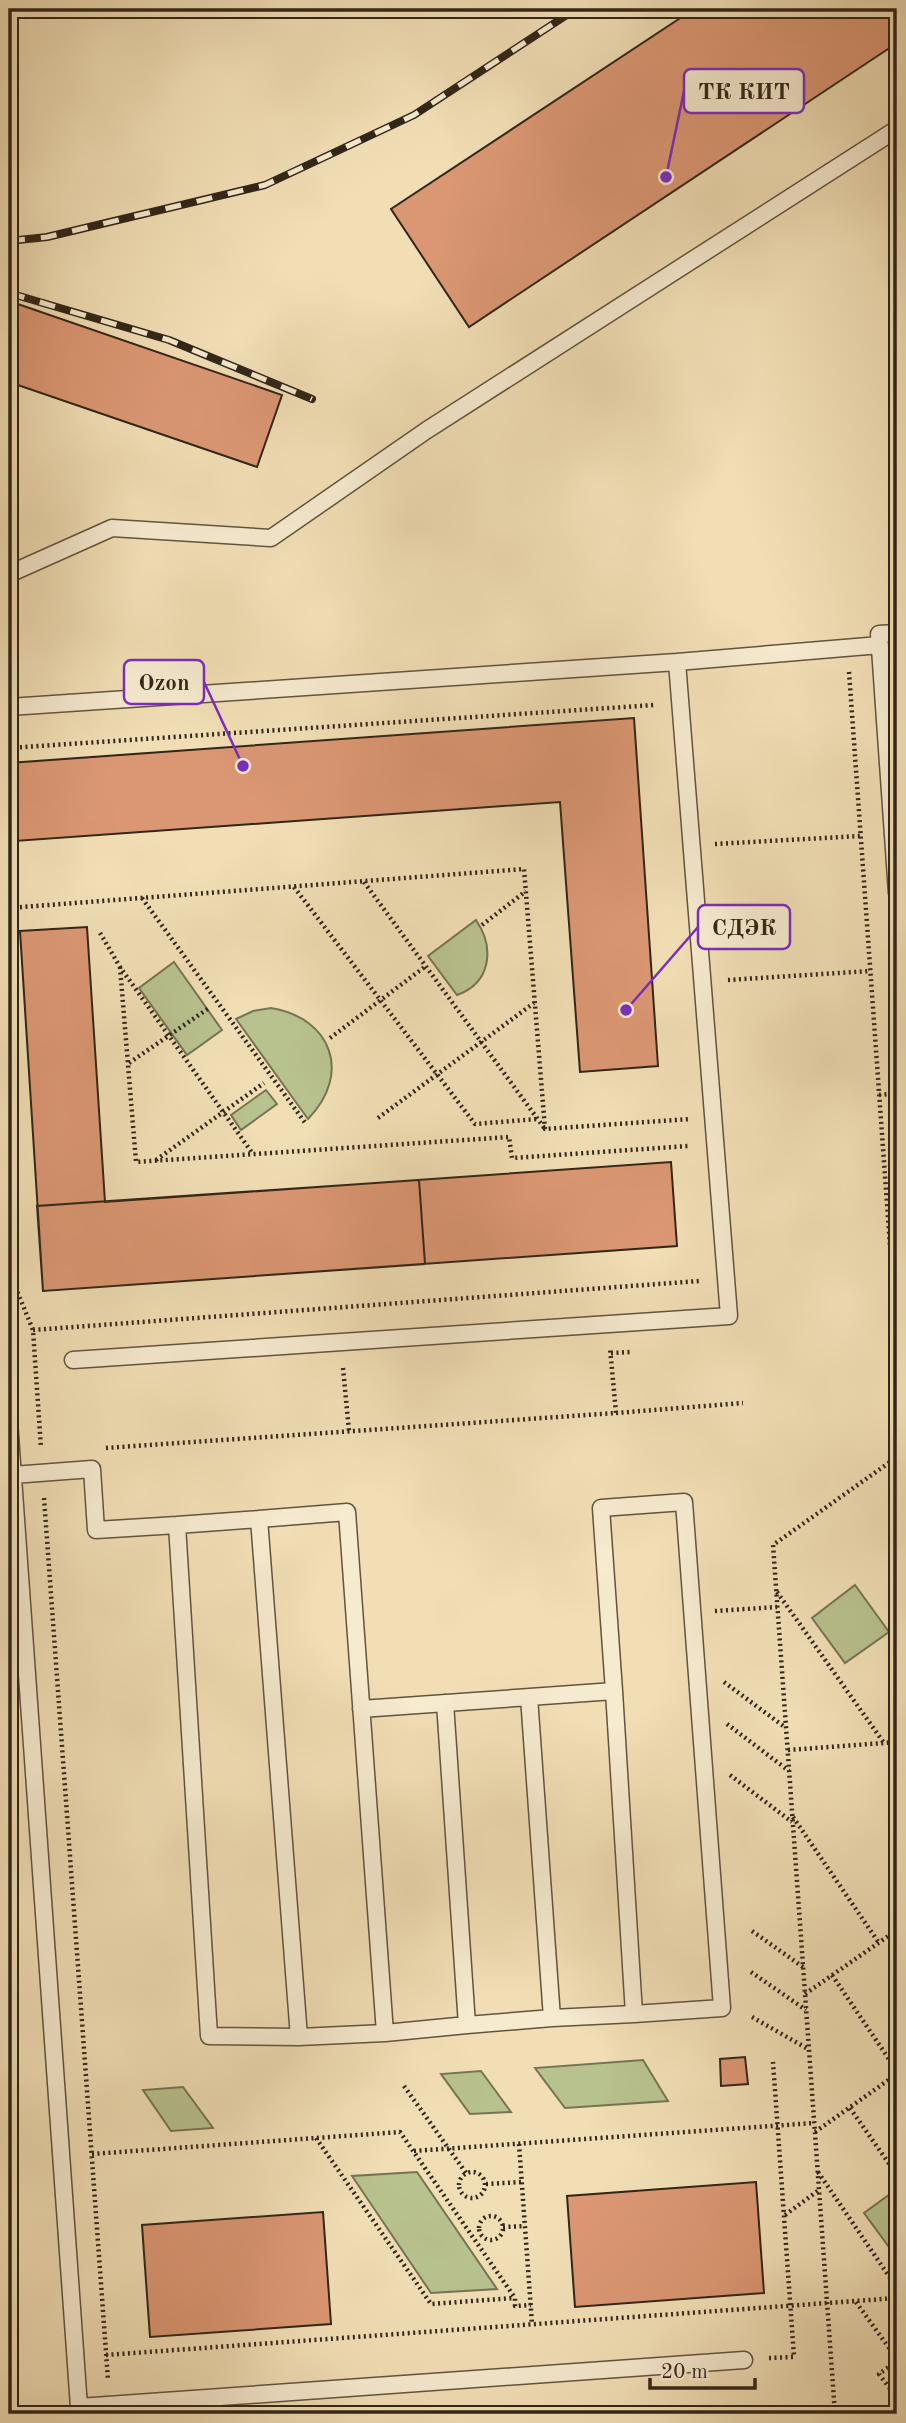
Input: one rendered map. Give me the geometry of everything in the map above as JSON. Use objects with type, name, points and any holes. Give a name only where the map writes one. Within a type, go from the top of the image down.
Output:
[{"type":"lane","points":[[9,574],[112,528],[271,538],[427,430],[897,129]]},
{"type":"lane","points":[[897,633],[879,634],[897,893]]},
{"type":"lane","points":[[9,707],[677,662],[880,645]]},
{"type":"lane","points":[[73,1360],[730,1316],[677,662]]},
{"type":"lane","points":[[9,1421],[78,2411],[109,2405],[744,2360]]},
{"type":"lane","points":[[13,1475],[92,1469],[96,1530],[347,1512],[384,2033]]},
{"type":"lane","points":[[177,1525],[209,2036],[299,2037],[722,2008],[684,1502],[601,1508],[634,2014]]},
{"type":"lane","points":[[259,1519],[299,2037]]},
{"type":"lane","points":[[361,1709],[614,1691]]},
{"type":"lane","points":[[529,1697],[552,2018]]},
{"type":"lane","points":[[445,1703],[467,2025]]},
{"type":"path","points":[[847,647],[897,1351]]},
{"type":"path","points":[[9,747],[659,704]]},
{"type":"path","points":[[690,846],[860,836]]},
{"type":"path","points":[[9,908],[524,869],[545,1129]]},
{"type":"path","points":[[364,881],[545,1129]]},
{"type":"path","points":[[294,886],[475,1124],[537,1119]]},
{"type":"path","points":[[482,925],[526,891]]},
{"type":"path","points":[[142,898],[306,1124]]},
{"type":"path","points":[[100,933],[120,967],[253,1154]]},
{"type":"path","points":[[330,1038],[425,966]]},
{"type":"path","points":[[120,967],[136,1162],[509,1137],[512,1158],[690,1146],[691,1159]]},
{"type":"path","points":[[701,982],[870,971]]},
{"type":"path","points":[[379,1118],[535,1003]]},
{"type":"path","points":[[128,1063],[209,1008]]},
{"type":"path","points":[[155,1161],[264,1083]]},
{"type":"path","points":[[879,1095],[897,1093]]},
{"type":"path","points":[[687,1105],[689,1132]]},
{"type":"path","points":[[545,1129],[713,1117]]},
{"type":"path","points":[[9,1166],[18,1291],[33,1330],[109,2405]]},
{"type":"path","points":[[889,1243],[897,1242]]},
{"type":"path","points":[[33,1330],[699,1281],[698,1268]]},
{"type":"path","points":[[604,1289],[616,1413]]},
{"type":"path","points":[[95,1448],[743,1403]]},
{"type":"path","points":[[897,1457],[773,1545],[836,2414],[897,2410]]},
{"type":"path","points":[[776,1591],[884,1743]]},
{"type":"path","points":[[692,1612],[777,1606]]},
{"type":"path","points":[[695,1661],[786,1728]]},
{"type":"path","points":[[698,1703],[789,1771]]},
{"type":"path","points":[[788,1750],[897,1742]]},
{"type":"path","points":[[702,1753],[792,1819],[879,1943]]},
{"type":"path","points":[[805,1994],[897,1930]]},
{"type":"path","points":[[752,1931],[803,1967]]},
{"type":"path","points":[[751,1972],[806,2010]]},
{"type":"path","points":[[814,2132],[897,2072],[832,1975]]},
{"type":"path","points":[[752,2017],[809,2049]]},
{"type":"path","points":[[744,2360],[794,2357],[773,2062]]},
{"type":"path","points":[[404,2086],[466,2173]]},
{"type":"path","points":[[849,2108],[897,2175]]},
{"type":"path","points":[[413,2151],[814,2123]]},
{"type":"path","points":[[92,2154],[400,2132],[515,2298],[515,2306],[531,2305]]},
{"type":"path","points":[[315,2137],[431,2304],[515,2298]]},
{"type":"path","points":[[519,2144],[532,2324]]},
{"type":"path","points":[[818,2171],[897,2288]]},
{"type":"path","points":[[476,2172],[483,2176],[486,2184],[483,2193],[477,2198],[468,2198],[461,2193],[461,2177],[466,2173],[476,2172]]},
{"type":"path","points":[[486,2184],[522,2182]]},
{"type":"path","points":[[784,2215],[819,2190]]},
{"type":"path","points":[[493,2216],[500,2220],[502,2235],[496,2240],[488,2241],[481,2237],[478,2230],[480,2222],[493,2216]]},
{"type":"path","points":[[503,2227],[525,2225]]},
{"type":"path","points":[[475,2240],[481,2237]]},
{"type":"path","points":[[75,2357],[897,2298]]},
{"type":"path","points":[[856,2301],[897,2360],[879,2374],[894,2394],[897,2392]]},
{"type":"green space","points":[[476,920],[486,942],[486,964],[477,982],[457,995],[428,956]]},
{"type":"green space","points":[[174,962],[222,1030],[187,1055],[139,988]]},
{"type":"green space","points":[[271,1008],[292,1014],[309,1023],[329,1050],[332,1067],[329,1084],[322,1102],[308,1119],[236,1019],[253,1011]]},
{"type":"green space","points":[[266,1090],[277,1104],[241,1130],[231,1115]]},
{"type":"green space","points":[[855,1585],[889,1632],[845,1663],[812,1618]]},
{"type":"green space","points":[[643,2060],[668,2101],[565,2108],[535,2068]]},
{"type":"green space","points":[[481,2071],[511,2112],[470,2114],[441,2074]]},
{"type":"green space","points":[[183,2087],[213,2128],[171,2131],[143,2090]]},
{"type":"green space","points":[[417,2172],[497,2289],[431,2293],[352,2176]]},
{"type":"green space","points":[[897,2189],[897,2258],[864,2213]]},
{"type":"building","points":[[694,9],[897,9],[897,43],[469,327],[391,209]]},
{"type":"building","points":[[9,301],[282,395],[257,467],[9,382]]},
{"type":"building","points":[[634,718],[658,1066],[580,1072],[560,802],[15,841],[9,763]]},
{"type":"building","points":[[87,927],[105,1202],[671,1162],[677,1246],[43,1291],[20,931]]},
{"type":"building","points":[[419,1180],[425,1264],[43,1291],[37,1206]]},
{"type":"building","points":[[745,2057],[748,2084],[721,2086],[720,2059]]},
{"type":"building","points":[[756,2182],[764,2293],[575,2307],[567,2196]]},
{"type":"building","points":[[323,2212],[331,2324],[150,2337],[142,2225]]},
{"type":"railway","points":[[9,241],[47,237],[265,185],[414,115],[576,9]]},
{"type":"railway","points":[[9,293],[169,340],[312,399]]},
{"type":"place","name":"ТК КИТ","points":[[666,177]]},
{"type":"place","name":"Ozon","points":[[243,766]]},
{"type":"place","name":"СДЭК","points":[[626,1010]]}]
